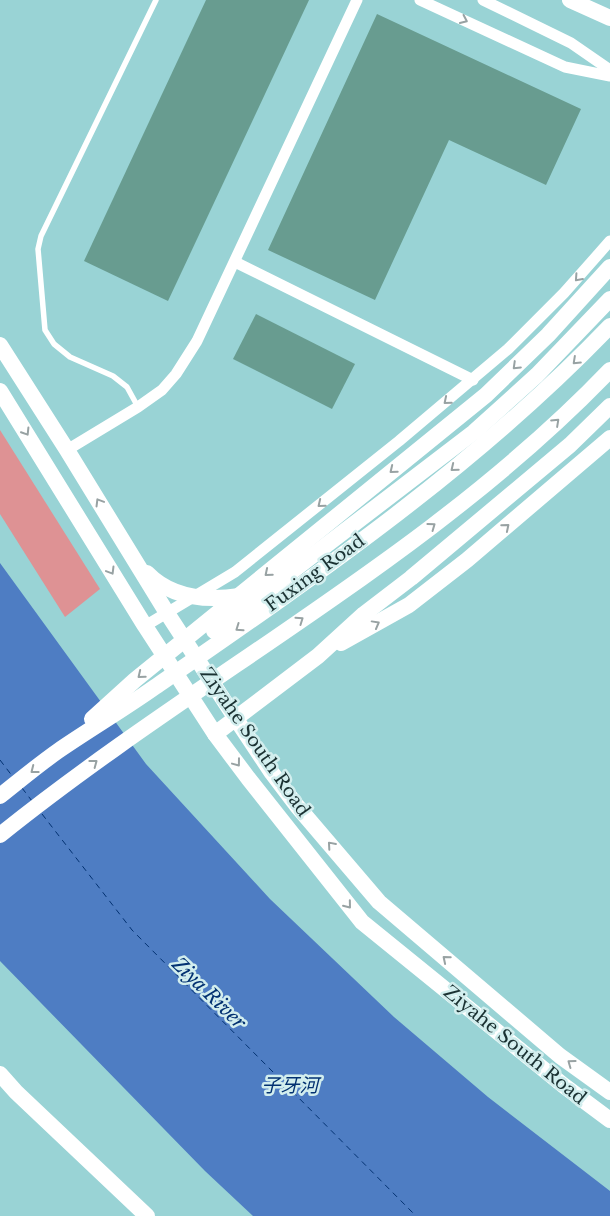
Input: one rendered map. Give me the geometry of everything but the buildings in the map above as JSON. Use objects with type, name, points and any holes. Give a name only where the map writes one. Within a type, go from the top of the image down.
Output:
[{"type":"main road","points":[[570,0],[610,18]]},
{"type":"main road","points":[[57,752],[135,680],[486,395],[548,335],[610,267]]},
{"type":"main road","points":[[169,666],[474,432],[537,375],[610,299]]},
{"type":"main road","name":"Fuxing Road","points":[[0,796],[57,752],[154,688],[275,603],[443,477],[510,422],[580,357],[610,326]]},
{"type":"main road","name":"Ziyahe South Road","points":[[0,345],[68,450],[167,613],[272,773],[297,806],[379,902],[560,1056],[610,1092]]},
{"type":"main road","name":"Fuxing Road","points":[[0,835],[104,756],[271,641],[457,508],[535,442],[610,370]]},
{"type":"main road","name":"Ziyahe South Road","points":[[0,391],[169,666],[215,734],[362,922],[563,1085],[610,1120]]},
{"type":"main road","points":[[215,734],[232,713],[269,693],[318,656],[364,614],[411,578],[570,445],[610,406]]},
{"type":"main road","points":[[318,656],[409,605],[467,560],[610,438]]},
{"type":"main road","points":[[134,559],[160,584],[180,594],[228,598],[267,590]]},
{"type":"main road","points":[[179,680],[198,695],[232,713]]},
{"type":"main road","points":[[0,1074],[16,1092],[147,1216]]},
{"type":"street","points":[[68,450],[138,407],[162,390],[176,374],[197,341],[357,0]]},
{"type":"street","points":[[420,0],[565,67],[610,76]]},
{"type":"street","points":[[483,0],[571,43],[610,70]]},
{"type":"street","points":[[144,626],[235,572],[473,380],[508,349],[564,293],[610,241]]},
{"type":"street","points":[[235,262],[473,380]]},
{"type":"lane","points":[[138,407],[127,387],[113,376],[70,357],[54,344],[45,330],[38,249],[41,236],[156,0]]},
{"type":"shaded area","points":[[0,430],[100,589],[65,617],[0,514]]},
{"type":"water","name":"子牙河","points":[[0,563],[146,764],[270,899],[394,1017],[488,1097],[610,1191],[610,1216],[253,1216],[205,1171],[0,961]]},
{"type":"ferry route","points":[[0,760],[13,777]]},
{"type":"ferry route","points":[[22,788],[32,801]]},
{"type":"ferry route","points":[[42,814],[132,930],[416,1216]]},
{"type":"water label","name":"Ziya River","points":[[209,993]]}]
